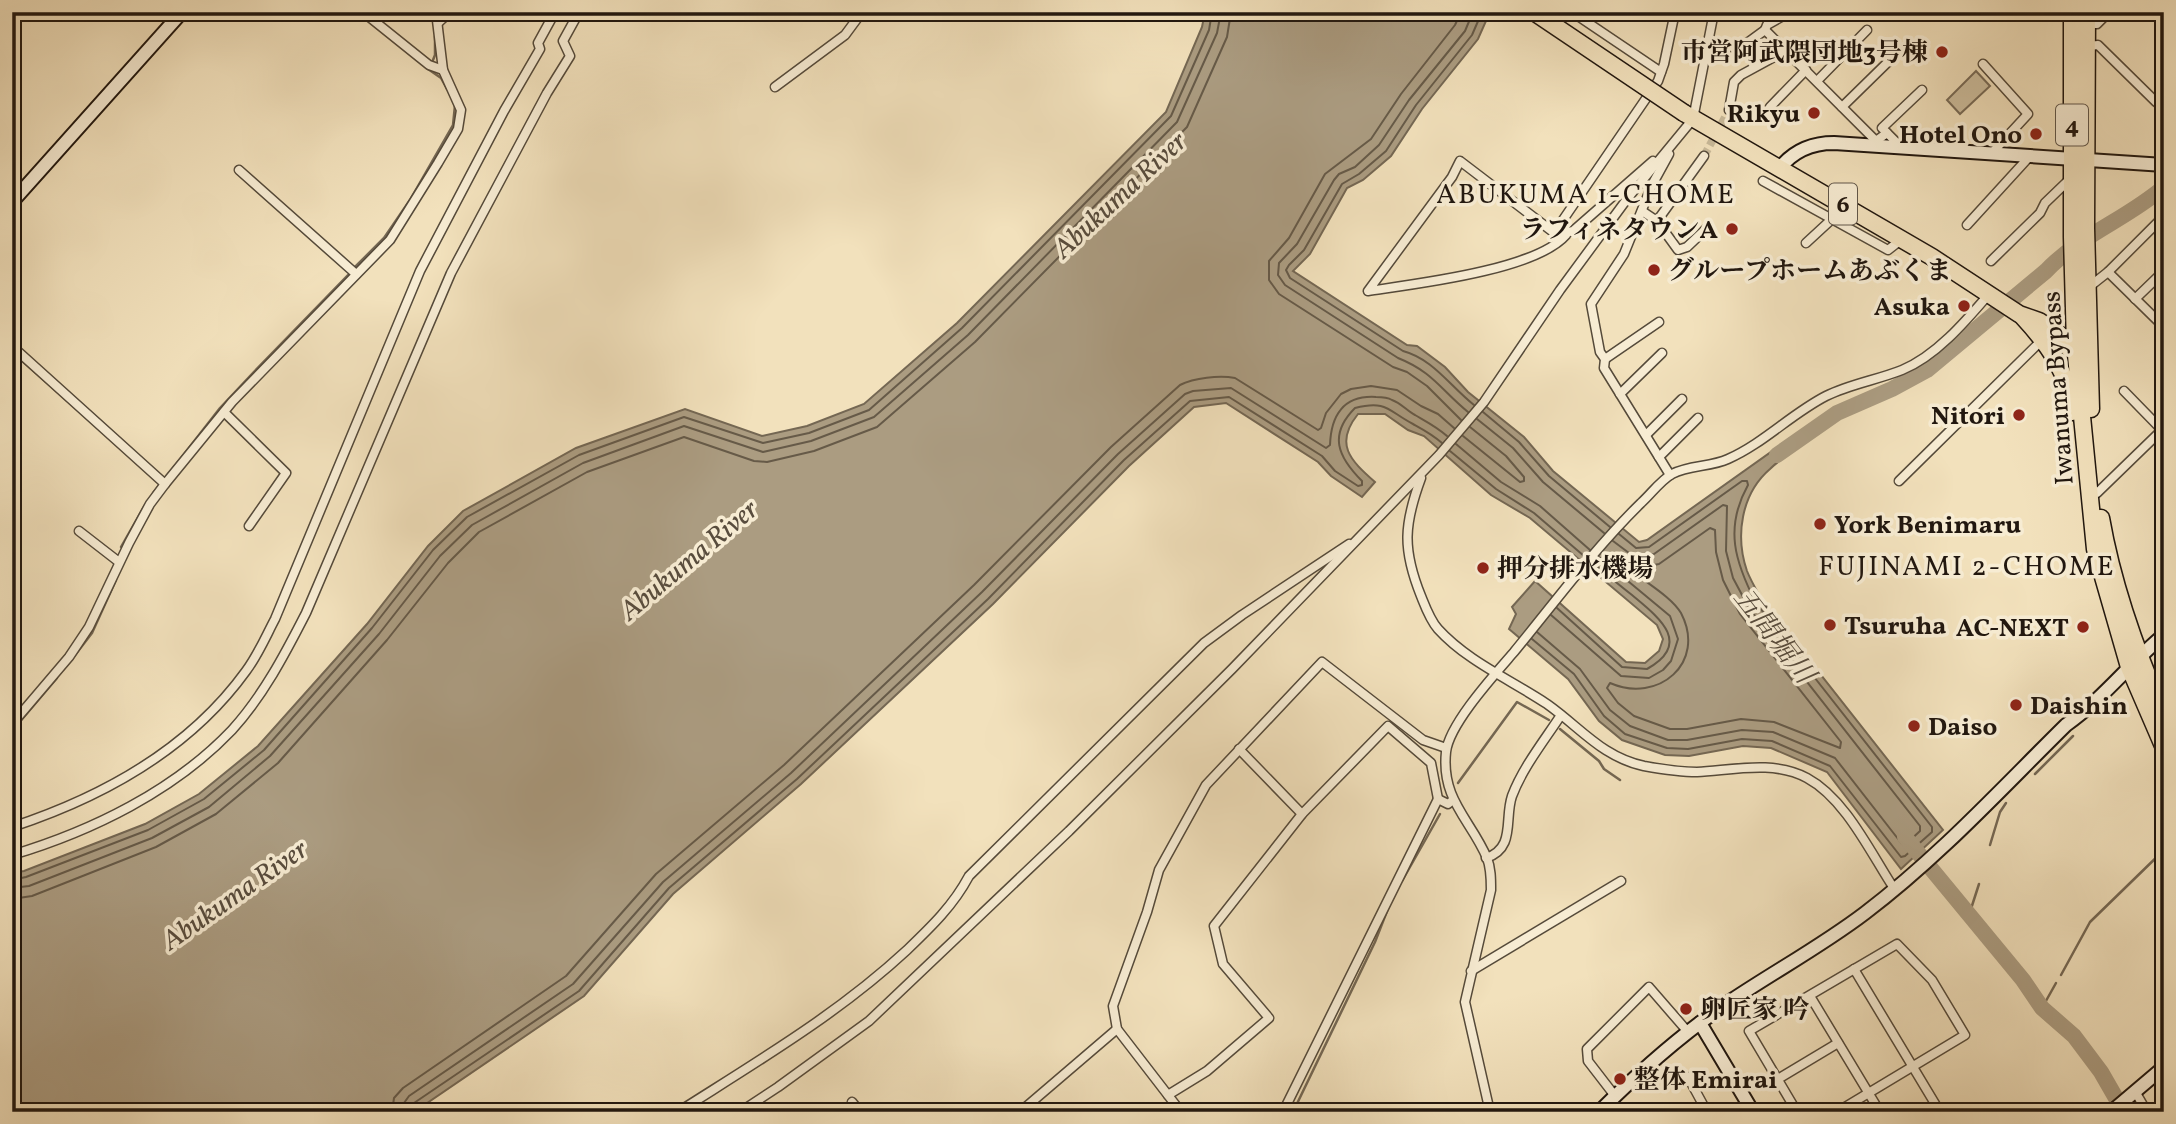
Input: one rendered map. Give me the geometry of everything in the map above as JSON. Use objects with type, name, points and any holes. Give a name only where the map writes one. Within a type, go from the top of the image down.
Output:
[{"type":"highway","name":"6","points":[[1534,12],[1689,116],[1902,239],[2019,314],[2043,339],[2061,368],[2068,390],[2080,485],[2095,549]]},
{"type":"highway","name":"Iwanuma Bypass","points":[[2072,13],[2088,254],[2091,419],[2097,493],[2133,661],[2164,715]]},
{"type":"highway","name":"Iwanuma Bypass","points":[[2088,18],[2080,160],[2072,177],[2072,237],[2076,345],[2095,549],[2164,748]]},
{"type":"highway","points":[[2039,321],[2055,325],[2065,320],[2074,304]]},
{"type":"highway","name":"6","points":[[2019,314],[2039,321],[2076,345],[2087,360],[2090,372]]},
{"type":"street","points":[[12,202],[182,12]]},
{"type":"street","points":[[363,12],[429,65],[443,70]]},
{"type":"street","points":[[12,724],[69,657],[89,627],[119,562],[150,504],[165,484],[224,412],[390,240],[458,130],[461,110],[443,70],[436,12]]},
{"type":"street","points":[[439,22],[450,12]]},
{"type":"street","points":[[12,827],[75,804],[150,763],[189,735],[248,669],[280,607],[420,271],[540,49],[538,43],[555,12]]},
{"type":"street","points":[[12,855],[88,827],[172,780],[203,758],[233,728],[259,695],[281,661],[306,613],[451,273],[570,55],[563,41],[579,12]]},
{"type":"street","points":[[775,87],[845,35],[862,12]]},
{"type":"street","points":[[1572,12],[1661,72]]},
{"type":"street","points":[[1554,233],[1658,81],[1675,12]]},
{"type":"street","points":[[1670,475],[1604,368],[1605,359],[1600,352],[1591,304],[1624,254],[1652,185],[1689,116],[1714,12]]},
{"type":"street","points":[[1709,40],[1739,49],[1766,30],[1767,25],[1790,12]]},
{"type":"street","points":[[2063,12],[2072,13]]},
{"type":"street","points":[[2088,18],[2097,24],[2109,12]]},
{"type":"street","points":[[1766,30],[1876,141],[1887,134]]},
{"type":"street","points":[[1817,81],[1867,30]]},
{"type":"street","points":[[2088,46],[2098,45],[2156,102],[2164,94]]},
{"type":"street","points":[[1730,110],[1734,82],[1741,75],[1785,51]]},
{"type":"street","points":[[1842,107],[1890,60]]},
{"type":"street","points":[[1983,64],[2028,114],[1991,154]]},
{"type":"street","points":[[1770,107],[1806,70]]},
{"type":"street","points":[[1902,148],[1882,128],[1922,90]]},
{"type":"street","points":[[1566,234],[1559,243],[1542,253],[1460,277],[1368,291],[1452,177],[1460,161],[1554,233],[1566,234],[1573,231],[1676,141]]},
{"type":"street","points":[[740,1112],[869,1021],[1069,831],[1368,530],[1484,402],[1560,290],[1627,199],[1676,141]]},
{"type":"street","points":[[1779,169],[1796,153],[1822,143],[2080,160],[2161,162]]},
{"type":"street","points":[[1657,221],[1704,156]]},
{"type":"street","points":[[1967,225],[2030,156]]},
{"type":"street","points":[[239,170],[355,274]]},
{"type":"street","points":[[1991,261],[2072,177]]},
{"type":"street","points":[[1763,181],[1888,250],[1902,239]]},
{"type":"street","points":[[1642,211],[1657,221],[1678,250],[1687,247],[1707,228]]},
{"type":"street","points":[[2089,287],[2108,272],[2164,216]]},
{"type":"street","points":[[1806,243],[1832,219]]},
{"type":"street","points":[[2135,299],[2164,271]]},
{"type":"street","points":[[2108,272],[2164,327]]},
{"type":"street","points":[[1490,1112],[1465,1002],[1492,890],[1486,858],[1453,800],[1445,769],[1446,748],[1464,714],[1625,519],[1670,475],[1721,463],[1826,396],[1905,369],[1942,343],[1993,297]]},
{"type":"street","points":[[1605,359],[1659,322]]},
{"type":"street","points":[[1899,481],[2043,339]]},
{"type":"street","points":[[12,346],[165,484]]},
{"type":"street","points":[[1620,394],[1662,353]]},
{"type":"street","points":[[2097,493],[2163,429],[2124,391]]},
{"type":"street","points":[[1646,435],[1682,399]]},
{"type":"street","points":[[224,412],[286,473],[249,526]]},
{"type":"street","points":[[1659,457],[1698,418]]},
{"type":"street","points":[[1423,472],[1411,505],[1406,533],[1409,560],[1436,628],[1561,715],[1610,754],[1626,761],[1694,772],[1765,767],[1793,772],[1807,778],[1826,792],[1845,812],[1899,887]]},
{"type":"street","points":[[678,1112],[818,1023],[878,977],[950,908],[969,876],[1204,643],[1368,530]]},
{"type":"street","points":[[79,531],[119,562]]},
{"type":"street","points":[[1599,1112],[1700,1023],[1834,936],[1899,887],[2066,725],[2086,711],[2133,661],[2164,635]]},
{"type":"street","points":[[1181,1112],[1116,1029],[1113,1006],[1159,870],[1206,785],[1322,662],[1423,740],[1446,748]]},
{"type":"street","points":[[1486,858],[1496,855],[1505,844],[1512,797],[1528,765],[1561,715]]},
{"type":"street","points":[[1168,1095],[1207,1070],[1269,1018],[1223,964],[1214,926],[1302,814],[1388,726],[1431,763],[1438,799],[1283,1112]]},
{"type":"street","points":[[1239,749],[1302,814]]},
{"type":"street","points":[[1438,799],[1448,804],[1453,800]]},
{"type":"street","points":[[1471,971],[1621,881]]},
{"type":"street","points":[[1797,1112],[1749,1031],[1896,944],[1932,980],[1965,1035],[1837,1112]]},
{"type":"street","points":[[1854,969],[1940,1112]]},
{"type":"street","points":[[1615,1096],[1588,1061],[1587,1049],[1649,987],[1688,1032]]},
{"type":"street","points":[[1810,996],[1880,1112]]},
{"type":"street","points":[[1700,1023],[1753,1112]]},
{"type":"street","points":[[1020,1112],[1116,1029]]},
{"type":"street","points":[[1777,1079],[1839,1043]]},
{"type":"street","points":[[2111,1112],[2164,1068]]},
{"type":"street","points":[[1688,1077],[1707,1112]]},
{"type":"street","points":[[2134,1095],[2147,1112]]},
{"type":"street","points":[[852,1102],[860,1112]]},
{"type":"shaded area","points":[[1976,71],[1990,86],[1960,114],[1947,100]]},
{"type":"water","name":"Abukuma River","points":[[1205,12],[1490,12],[1478,39],[1422,109],[1391,156],[1363,180],[1347,188],[1310,254],[1293,271],[1407,345],[1417,346],[1445,367],[1468,392],[1524,437],[1553,471],[1639,542],[1647,540],[1789,439],[1796,449],[1760,479],[1747,503],[1741,530],[1743,558],[1762,600],[1943,830],[1901,869],[1827,772],[1771,748],[1743,746],[1689,756],[1665,755],[1622,740],[1599,721],[1568,679],[1509,629],[1516,614],[1512,607],[1535,581],[1626,662],[1645,663],[1659,651],[1663,639],[1657,625],[1530,518],[1491,495],[1424,436],[1408,430],[1385,414],[1358,414],[1347,434],[1348,451],[1358,466],[1375,482],[1362,497],[1331,476],[1318,462],[1226,403],[1194,407],[1129,466],[993,604],[801,784],[673,894],[584,996],[414,1112],[12,1112],[12,873],[24,871],[145,824],[199,794],[258,746],[367,624],[428,546],[463,511],[576,448],[685,409],[762,436],[807,426],[864,404],[957,323],[1166,112],[1202,27]]},
{"type":"waterway","points":[[430,12],[434,22]]},
{"type":"waterway","points":[[433,60],[435,36]]},
{"type":"waterway","points":[[428,69],[441,78],[447,89]]},
{"type":"waterway","points":[[354,268],[384,238],[410,200],[453,125],[455,105]]},
{"type":"waterway","name":"五間堀川","points":[[1777,455],[1837,413],[1927,370],[2059,258],[2164,187]]},
{"type":"waterway","points":[[174,467],[220,408],[348,275]]},
{"type":"waterway","points":[[12,352],[80,412]]},
{"type":"waterway","points":[[153,493],[160,484],[158,482]]},
{"type":"waterway","points":[[121,547],[145,505]]},
{"type":"waterway","points":[[72,659],[92,633],[116,580]]},
{"type":"waterway","points":[[2157,651],[2164,644]]},
{"type":"waterway","points":[[12,731],[57,678]]},
{"type":"waterway","points":[[1458,783],[1517,702],[1549,720]]},
{"type":"waterway","points":[[1560,729],[1620,780]]},
{"type":"waterway","points":[[2035,774],[2073,736]]},
{"type":"waterway","points":[[1990,845],[2000,812],[2006,803]]},
{"type":"waterway","points":[[1402,881],[1440,814]]},
{"type":"waterway","name":"五間堀川","points":[[1905,837],[2023,980],[2042,1008],[2074,1036],[2101,1072],[2124,1112]]},
{"type":"waterway","points":[[2061,975],[2090,922],[2164,850]]},
{"type":"waterway","points":[[1969,915],[1979,884]]},
{"type":"waterway","points":[[1293,1112],[1375,942],[1389,906]]},
{"type":"waterway","points":[[2042,1008],[2056,983]]},
{"type":"tunnel","points":[[1704,156],[1729,110]]},
{"type":"place","name":"市営阿武隈団地3号棟","points":[[1942,52]]},
{"type":"place","name":"Rikyu","points":[[1814,113]]},
{"type":"place","name":"Hotel Ono","points":[[2036,134]]},
{"type":"place","name":"ラフィネタウンA","points":[[1732,229]]},
{"type":"place","name":"グループホームあぶくま","points":[[1654,270]]},
{"type":"place","name":"Asuka","points":[[1964,306]]},
{"type":"place","name":"Nitori","points":[[2019,415]]},
{"type":"place","name":"York Benimaru","points":[[1820,524]]},
{"type":"place","name":"押分排水機場","points":[[1483,568]]},
{"type":"place","name":"Tsuruha","points":[[1830,625]]},
{"type":"place","name":"AC-NEXT","points":[[2083,627]]},
{"type":"place","name":"Daishin","points":[[2016,705]]},
{"type":"place","name":"Daiso","points":[[1914,726]]},
{"type":"place","name":"卵匠家 吟","points":[[1686,1009]]},
{"type":"place","name":"整体 Emirai","points":[[1620,1079]]},
{"type":"district","name":"ABUKUMA 1-CHOME","points":[[1586,193]]},
{"type":"district","name":"FUJINAMI 2-CHOME","points":[[1967,565]]}]
